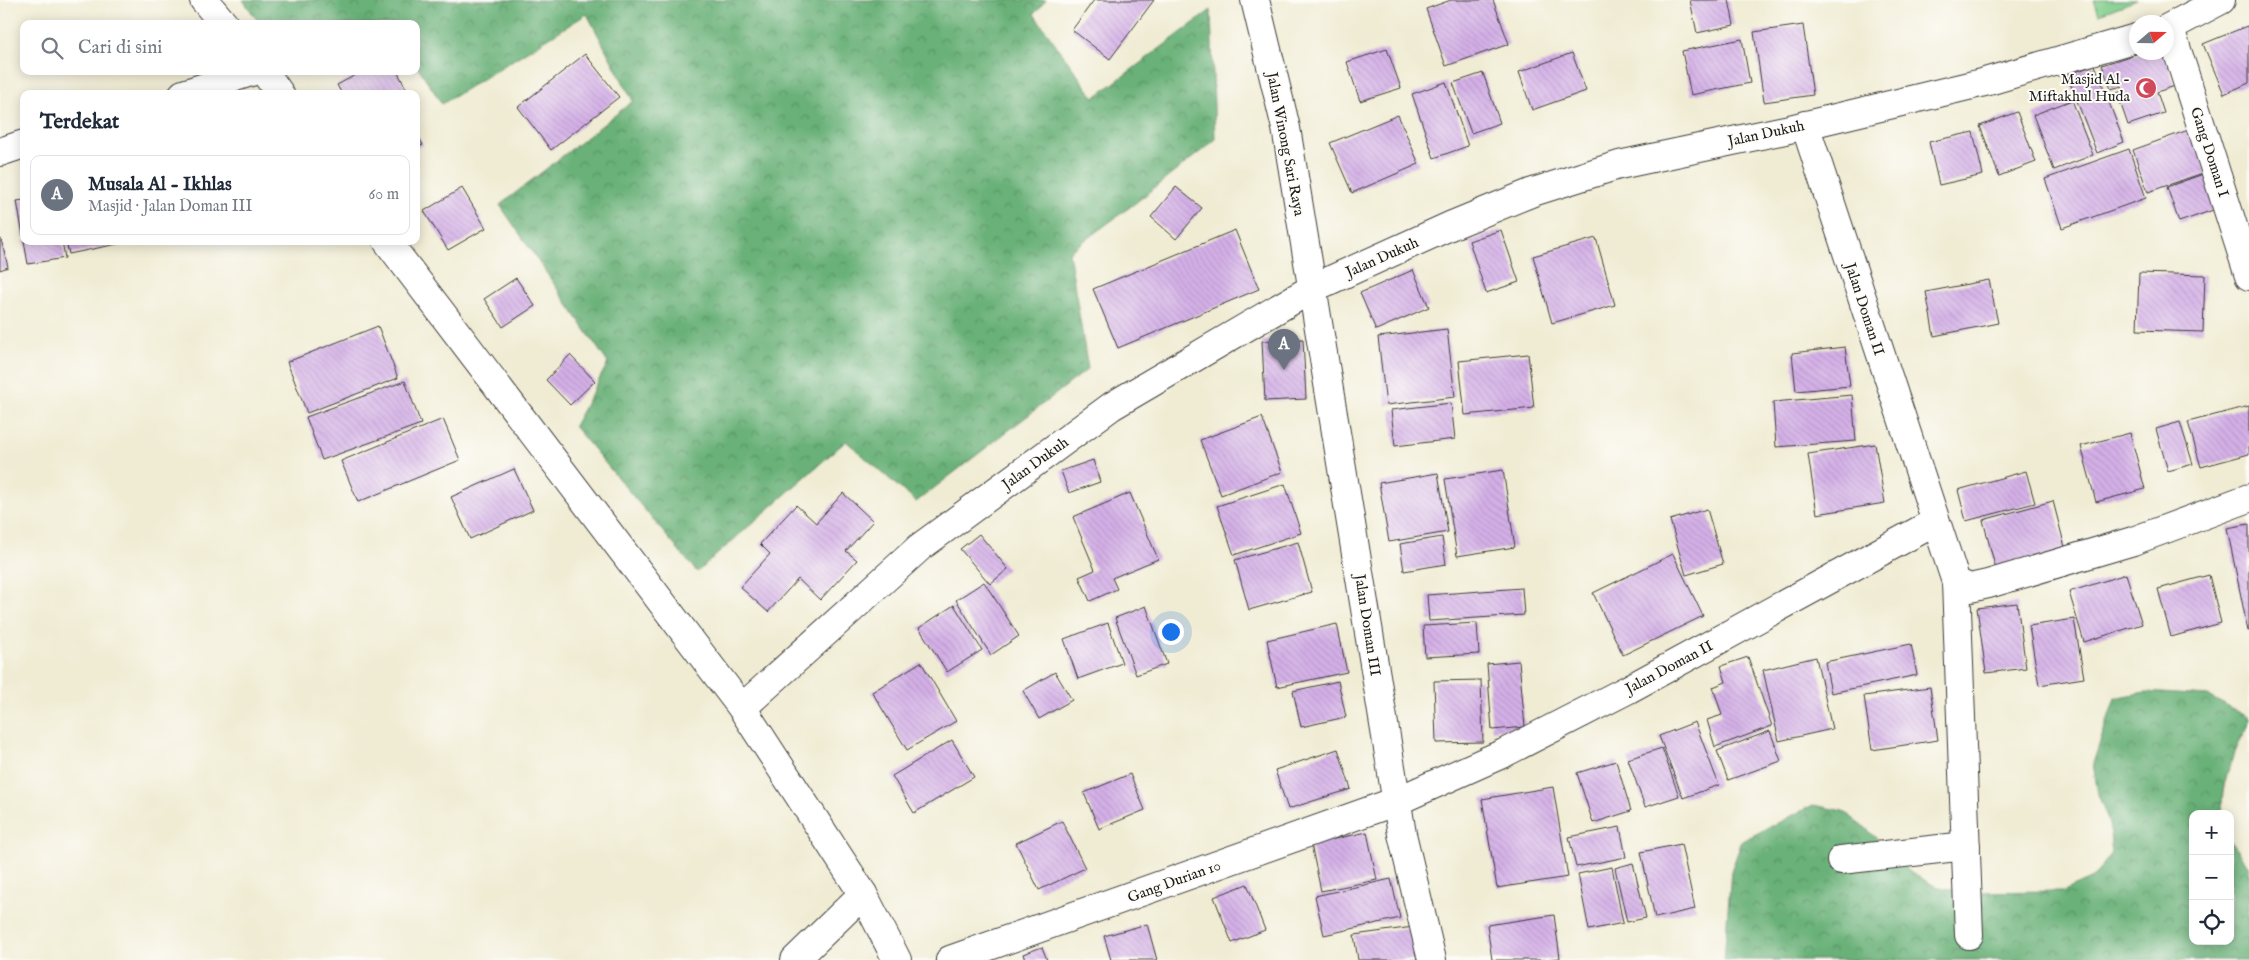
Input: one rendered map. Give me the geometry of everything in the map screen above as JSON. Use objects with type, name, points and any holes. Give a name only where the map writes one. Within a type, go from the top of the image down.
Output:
[{"type":"street","points":[[204,0],[221,20]]},
{"type":"street","name":"Jalan Winong Sari Raya","points":[[1255,0],[1286,128],[1313,288]]},
{"type":"street","points":[[2174,25],[2221,0]]},
{"type":"street","name":"Jalan Dukuh","points":[[742,708],[920,547],[1104,412],[1313,288],[1450,226],[1533,192],[1619,164],[1805,125],[1985,82],[2129,40]]},
{"type":"street","name":"Gang Doman I","points":[[2174,46],[2249,276]]},
{"type":"street","points":[[195,90],[242,75]]},
{"type":"street","points":[[267,75],[277,90]]},
{"type":"street","name":"Jalan Doman II","points":[[1805,125],[1956,582],[1969,935]]},
{"type":"street","points":[[0,152],[20,145]]},
{"type":"street","points":[[390,245],[742,708],[863,894],[897,960]]},
{"type":"street","name":"Jalan Doman III","points":[[1313,288],[1402,834],[1432,960]]},
{"type":"street","points":[[1956,582],[1970,588],[1988,584],[2133,541],[2249,498]]},
{"type":"street","name":"Jalan Doman II","points":[[1397,801],[1504,753],[1627,690],[1935,522]]},
{"type":"street","name":"Gang Durian 10","points":[[950,960],[1397,801]]},
{"type":"street","points":[[1841,860],[1966,846]]},
{"type":"street","points":[[795,960],[863,894]]},
{"type":"green space","points":[[243,0],[1046,0],[1034,14],[1094,98],[1211,10],[1215,140],[1069,252],[1088,369],[916,502],[846,441],[697,572],[574,426],[608,363],[500,205],[633,101],[587,14],[442,104],[420,70],[420,20],[257,20]]},
{"type":"green space","points":[[2094,0],[2137,0],[2099,14]]},
{"type":"green space","points":[[2145,692],[2208,696],[2249,718],[2248,726],[2237,747],[2226,780],[2222,798],[2222,810],[2189,810],[2189,945],[2234,945],[2234,846],[2249,867],[2249,960],[1724,960],[1731,871],[1742,841],[1813,805],[1843,811],[1867,829],[1910,872],[1935,886],[1963,892],[2064,891],[2093,878],[2112,853],[2109,823],[2098,794],[2093,763],[2115,698]]},
{"type":"building","points":[[1094,0],[1154,0],[1110,59],[1072,30]]},
{"type":"building","points":[[1451,0],[1493,0],[1509,44],[1446,66],[1426,9]]},
{"type":"building","points":[[1690,0],[1729,0],[1734,25],[1697,33]]},
{"type":"building","points":[[1803,25],[1813,95],[1764,102],[1754,32]]},
{"type":"building","points":[[2247,26],[2249,30],[2249,83],[2224,94],[2203,44]]},
{"type":"building","points":[[1742,39],[1750,83],[1691,95],[1682,51]]},
{"type":"building","points":[[1387,49],[1401,88],[1360,101],[1347,62]]},
{"type":"building","points":[[1572,53],[1586,91],[1532,110],[1519,72]]},
{"type":"building","points":[[585,54],[619,97],[551,150],[518,107]]},
{"type":"building","name":"Masjid Al - Miftakhul Huda","points":[[2129,56],[2129,60],[2166,60],[2175,86],[2157,92],[2164,113],[2128,125],[2117,93],[2123,91],[2122,86],[2111,89],[2102,65]]},
{"type":"building","points":[[2095,65],[2124,142],[2097,153],[2067,75]]},
{"type":"building","points":[[1483,73],[1500,123],[1471,133],[1453,83]]},
{"type":"building","points":[[356,75],[399,75],[407,90],[340,90],[337,85]]},
{"type":"building","points":[[1446,82],[1468,146],[1434,158],[1412,94]]},
{"type":"building","points":[[2072,100],[2093,155],[2054,170],[2033,115]]},
{"type":"building","points":[[2017,112],[2036,162],[1999,176],[1980,126]]},
{"type":"building","points":[[1398,115],[1419,164],[1352,193],[1330,143]]},
{"type":"building","points":[[2191,129],[2206,172],[2148,192],[2133,150]]},
{"type":"building","points":[[1973,132],[1983,175],[1939,185],[1929,142]]},
{"type":"building","points":[[2129,149],[2146,198],[2062,228],[2045,179]]},
{"type":"building","points":[[2206,173],[2219,208],[2179,222],[2167,187]]},
{"type":"building","points":[[1176,187],[1202,208],[1176,239],[1151,217]]},
{"type":"building","points":[[462,188],[486,228],[448,250],[424,211]]},
{"type":"building","points":[[17,201],[20,201],[20,218]]},
{"type":"building","points":[[1235,230],[1259,289],[1118,348],[1093,289]]},
{"type":"building","points":[[1501,230],[1519,282],[1486,293],[1469,241]]},
{"type":"building","points":[[1596,238],[1615,305],[1552,323],[1533,256]]},
{"type":"building","points":[[0,240],[8,267],[0,270]]},
{"type":"building","points":[[25,245],[63,245],[65,258],[28,264]]},
{"type":"building","points":[[67,245],[112,245],[69,254]]},
{"type":"building","points":[[1413,270],[1429,307],[1376,330],[1360,293]]},
{"type":"building","points":[[2139,273],[2205,275],[2203,332],[2137,330]]},
{"type":"building","points":[[516,278],[535,306],[503,327],[484,299]]},
{"type":"building","points":[[1989,280],[1998,323],[1934,336],[1926,292]]},
{"type":"building","points":[[378,326],[398,378],[307,413],[287,362]]},
{"type":"building","points":[[1447,329],[1455,397],[1386,405],[1378,337]]},
{"type":"building","points":[[1303,339],[1306,399],[1265,401],[1262,341]]},
{"type":"building","points":[[1845,347],[1850,386],[1796,391],[1792,353]]},
{"type":"building","points":[[1528,354],[1534,408],[1465,415],[1459,361]]},
{"type":"building","points":[[570,355],[595,381],[570,405],[546,380]]},
{"type":"building","points":[[405,381],[421,424],[322,460],[306,417]]},
{"type":"building","points":[[1852,395],[1856,441],[1776,447],[1773,402]]},
{"type":"building","points":[[1451,403],[1455,439],[1395,446],[1391,410]]},
{"type":"building","points":[[2249,406],[2249,454],[2201,467],[2188,422]]},
{"type":"building","points":[[1262,417],[1282,472],[1221,495],[1200,440]]},
{"type":"building","points":[[443,419],[460,460],[358,502],[341,461]]},
{"type":"building","points":[[2180,422],[2193,464],[2168,471],[2156,429]]},
{"type":"building","points":[[2130,433],[2145,489],[2096,502],[2081,446]]},
{"type":"building","points":[[1875,444],[1885,503],[1817,514],[1808,454]]},
{"type":"building","points":[[1093,460],[1100,482],[1069,493],[1061,471]]},
{"type":"building","points":[[514,469],[533,510],[470,539],[451,497]]},
{"type":"building","points":[[1503,470],[1515,547],[1457,556],[1445,479]]},
{"type":"building","points":[[2026,471],[2035,503],[1966,521],[1958,490]]},
{"type":"building","points":[[1438,473],[1448,532],[1389,542],[1379,483]]},
{"type":"building","points":[[1285,484],[1301,533],[1234,555],[1217,506]]},
{"type":"building","points":[[843,493],[873,521],[846,551],[857,560],[820,600],[798,579],[768,612],[740,587],[770,554],[760,544],[796,505],[816,523]]},
{"type":"building","points":[[1130,493],[1158,559],[1112,578],[1117,589],[1090,601],[1079,577],[1095,570],[1073,517]]},
{"type":"building","points":[[2053,501],[2066,551],[1996,570],[1983,520]]},
{"type":"building","points":[[1707,509],[1723,564],[1686,575],[1670,520]]},
{"type":"building","points":[[2249,524],[2249,631],[2248,631],[2227,528]]},
{"type":"building","points":[[979,534],[1008,569],[990,584],[960,549]]},
{"type":"building","points":[[1442,537],[1446,564],[1404,571],[1400,544]]},
{"type":"building","points":[[1298,542],[1312,592],[1249,610],[1235,560]]},
{"type":"building","points":[[1673,554],[1703,616],[1623,655],[1593,593]]},
{"type":"building","points":[[2126,574],[2142,624],[2084,642],[2069,592]]},
{"type":"building","points":[[2209,575],[2221,623],[2171,637],[2158,589]]},
{"type":"building","points":[[984,582],[1019,636],[991,655],[956,600]]},
{"type":"building","points":[[1522,588],[1524,615],[1429,621],[1427,595]]},
{"type":"building","points":[[2017,603],[2026,668],[1986,673],[1977,608]]},
{"type":"building","points":[[954,605],[982,650],[947,672],[919,628]]},
{"type":"building","points":[[1146,606],[1167,664],[1136,675],[1115,618]]},
{"type":"building","points":[[2074,619],[2084,678],[2039,685],[2029,626]]},
{"type":"building","points":[[1108,623],[1122,663],[1078,679],[1064,639]]},
{"type":"building","points":[[1477,623],[1479,654],[1425,657],[1423,626]]},
{"type":"building","points":[[1337,624],[1347,672],[1277,687],[1267,640]]},
{"type":"building","points":[[1911,644],[1917,675],[1831,693],[1825,662]]},
{"type":"building","points":[[1748,657],[1772,726],[1715,747],[1707,720],[1722,715],[1713,687],[1726,682],[1721,666]]},
{"type":"building","points":[[1816,657],[1832,729],[1779,741],[1763,670]]},
{"type":"building","points":[[1519,661],[1525,727],[1492,730],[1487,664]]},
{"type":"building","points":[[921,662],[956,721],[907,750],[872,692]]},
{"type":"building","points":[[1055,672],[1072,700],[1039,719],[1023,691]]},
{"type":"building","points":[[1481,680],[1483,742],[1436,743],[1434,681]]},
{"type":"building","points":[[1338,681],[1346,717],[1301,727],[1293,691]]},
{"type":"building","points":[[1930,687],[1938,740],[1872,750],[1864,696]]},
{"type":"building","points":[[1695,722],[1719,785],[1683,798],[1659,736]]},
{"type":"building","points":[[1770,731],[1781,761],[1728,780],[1717,751]]},
{"type":"building","points":[[952,740],[974,777],[914,813],[892,776]]},
{"type":"building","points":[[1662,748],[1679,796],[1645,807],[1628,759]]},
{"type":"building","points":[[1338,749],[1351,789],[1288,809],[1275,770]]},
{"type":"building","points":[[1616,761],[1631,811],[1593,823],[1577,773]]},
{"type":"building","points":[[1130,774],[1145,810],[1099,829],[1084,793]]},
{"type":"building","points":[[1553,787],[1568,877],[1497,888],[1482,799]]},
{"type":"building","points":[[1062,821],[1085,868],[1039,890],[1016,843]]},
{"type":"building","points":[[1620,827],[1626,857],[1576,867],[1569,837]]},
{"type":"building","points":[[1367,832],[1377,880],[1321,891],[1311,844]]},
{"type":"building","points":[[1681,844],[1695,909],[1655,918],[1641,852]]},
{"type":"building","points":[[1633,863],[1646,918],[1627,922],[1615,868]]},
{"type":"building","points":[[1612,867],[1623,923],[1589,930],[1578,874]]},
{"type":"building","points":[[1391,879],[1400,918],[1324,935],[1315,896]]},
{"type":"building","points":[[1247,884],[1265,930],[1232,943],[1214,897]]},
{"type":"building","points":[[1554,915],[1560,958],[1492,960],[1487,925]]},
{"type":"building","points":[[1147,924],[1157,960],[1111,960],[1104,936]]},
{"type":"building","points":[[1421,926],[1425,960],[1358,960],[1354,935]]},
{"type":"building","points":[[1042,947],[1047,960],[1025,960],[1023,954]]},
{"type":"place","name":"Masjid Al - Miftakhul Huda","points":[[2146,88]]},
{"type":"place","name":"Musala Al - Ikhlas","points":[[1284,370]]}]
